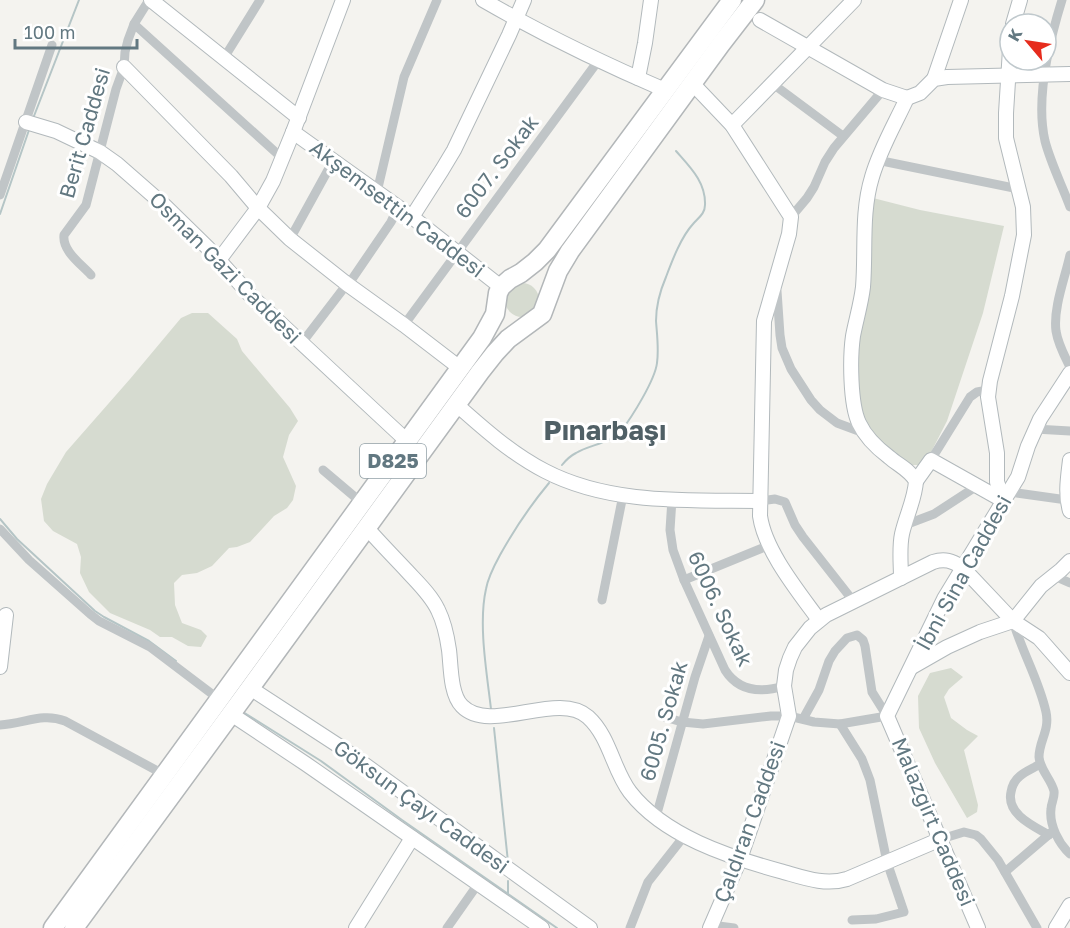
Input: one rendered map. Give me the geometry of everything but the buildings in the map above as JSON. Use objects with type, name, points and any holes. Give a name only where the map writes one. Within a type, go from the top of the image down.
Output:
[{"type":"highway","name":"D825","points":[[53,928],[460,368],[488,328],[504,289],[547,250],[732,0]]},
{"type":"highway","name":"D825","points":[[74,928],[495,353],[508,339],[542,314],[558,271],[570,251],[755,0]]},
{"type":"highway","points":[[529,323],[511,322],[502,314],[504,289],[529,276],[539,282],[545,292],[546,304]]},
{"type":"street","name":"Berit Caddesi","points":[[91,274],[68,250],[63,240],[64,235],[66,229],[86,205],[116,89],[124,67],[125,52],[134,24],[150,0]]},
{"type":"street","name":"Akşemsettin Caddesi","points":[[150,0],[299,118]]},
{"type":"street","points":[[224,58],[260,0]]},
{"type":"street","points":[[219,260],[258,208],[282,158],[343,0]]},
{"type":"street","points":[[377,192],[404,78],[437,0]]},
{"type":"street","points":[[483,0],[598,61],[665,90]]},
{"type":"street","points":[[412,217],[454,150],[517,20],[524,0]]},
{"type":"street","points":[[638,78],[651,0]]},
{"type":"street","points":[[732,125],[854,0]]},
{"type":"street","points":[[760,20],[883,90],[907,98],[920,93],[934,79],[961,0]]},
{"type":"street","points":[[1062,0],[1045,74],[1042,113],[1044,135],[1050,156],[1070,207]]},
{"type":"street","points":[[134,24],[282,158]]},
{"type":"street","points":[[0,195],[52,45]]},
{"type":"street","name":"6007. Sokak","points":[[404,325],[598,61]]},
{"type":"street","points":[[124,67],[290,239],[460,368]]},
{"type":"street","points":[[934,79],[1008,74],[1070,74]]},
{"type":"street","points":[[1007,496],[997,482],[997,453],[988,390],[1012,296],[1024,235],[1025,216],[1006,138],[1008,74]]},
{"type":"street","points":[[692,83],[732,125],[791,217]]},
{"type":"street","points":[[773,84],[843,136]]},
{"type":"street","points":[[819,620],[792,584],[770,545],[762,524],[760,501],[763,332],[766,310],[789,234],[791,217],[807,198],[829,154],[883,90]]},
{"type":"street","points":[[907,98],[877,160],[866,208],[862,298],[853,335],[852,383],[856,414],[866,434],[916,481]]},
{"type":"street","name":"Osman Gazi Caddesi","points":[[26,122],[56,131],[100,152],[117,164],[165,206],[250,295],[301,344],[407,441]]},
{"type":"street","name":"Akşemsettin Caddesi","points":[[293,132],[412,217],[504,289]]},
{"type":"street","points":[[877,160],[1019,189]]},
{"type":"street","points":[[290,239],[333,161]]},
{"type":"street","points":[[1060,180],[1070,175]]},
{"type":"street","points":[[301,344],[369,256],[398,207]]},
{"type":"street","points":[[1070,255],[1058,306],[1056,333],[1061,350],[1070,367]]},
{"type":"street","points":[[777,274],[776,300],[780,335],[790,369],[820,410],[837,423],[866,434]]},
{"type":"street","name":"İbni Sina Caddesi","points":[[887,716],[944,599],[1018,477],[1035,429],[1070,373]]},
{"type":"street","points":[[901,578],[901,544],[916,481],[932,460],[970,397],[977,392],[988,390]]},
{"type":"street","points":[[457,405],[514,452],[539,468],[583,486],[623,495],[672,499],[760,501],[775,499],[785,502],[803,537],[854,602]]},
{"type":"street","points":[[1035,429],[1070,432]]},
{"type":"street","points":[[932,460],[977,486],[1007,496],[1068,506],[1067,486],[1070,460]]},
{"type":"street","points":[[323,470],[362,503]]},
{"type":"street","points":[[905,525],[934,514],[977,486]]},
{"type":"street","points":[[602,600],[623,495]]},
{"type":"street","name":"6006. Sokak","points":[[672,499],[671,541],[675,558],[725,670],[735,683],[742,687],[760,690],[784,686]]},
{"type":"street","points":[[367,528],[424,590],[438,609],[446,635],[454,689],[462,707],[473,713],[488,716],[566,708],[588,716],[600,733],[629,790],[656,817],[685,835],[740,859],[788,873],[837,882],[941,839],[964,832],[976,835],[988,846],[1037,928]]},
{"type":"street","points":[[0,529],[29,560],[99,621],[150,647],[220,700]]},
{"type":"street","points":[[684,580],[770,545]]},
{"type":"street","points":[[796,717],[784,686],[786,670],[795,647],[810,628],[819,620],[940,560],[952,561],[962,567],[1013,621],[1039,638],[1070,673]]},
{"type":"street","points":[[912,667],[947,647],[980,632],[1013,621],[1035,593],[1070,561]]},
{"type":"street","points":[[1054,576],[1070,583]]},
{"type":"street","points":[[0,667],[6,615]]},
{"type":"street","points":[[1013,621],[1047,713],[1048,722],[1040,749],[1040,764],[1054,789],[1050,809],[1052,832]]},
{"type":"street","points":[[661,716],[682,722],[703,724],[771,716],[796,717],[840,724],[887,716],[872,692],[865,646],[863,640],[857,635],[847,638],[835,651],[819,690],[796,717]]},
{"type":"street","name":"6005. Sokak","points":[[656,817],[709,636]]},
{"type":"street","name":"Göksun Çayı Caddesi","points":[[250,688],[339,746],[590,928]]},
{"type":"street","name":"Göksun Çayı Caddesi","points":[[231,714],[542,928]]},
{"type":"street","name":"Malazgirt Caddesi","points":[[887,716],[978,928]]},
{"type":"street","points":[[0,725],[50,717],[65,720],[165,775]]},
{"type":"street","name":"Çaldıran Caddesi","points":[[711,927],[796,717]]},
{"type":"street","points":[[840,724],[862,759],[870,780],[887,862],[904,912],[876,920],[852,920]]},
{"type":"street","points":[[1040,764],[1017,779],[1012,788],[1011,805],[1020,817],[1052,832],[1070,855]]},
{"type":"street","points":[[1005,872],[1052,832]]},
{"type":"street","points":[[630,928],[648,882],[685,835]]},
{"type":"street","points":[[356,928],[412,838]]},
{"type":"street","points":[[447,928],[478,884]]},
{"type":"street","points":[[1056,928],[1070,904]]},
{"type":"street","points":[[711,927],[734,928]]},
{"type":"shaded area","points":[[873,198],[920,210],[1004,226],[983,313],[947,421],[927,460],[920,465],[910,465],[869,433],[862,413],[858,384],[857,340],[870,289]]},
{"type":"shaded area","points":[[522,283],[534,288],[539,300],[534,312],[522,317],[510,312],[505,300],[510,288]]},
{"type":"shaded area","points":[[192,313],[208,313],[237,339],[242,351],[290,408],[298,421],[289,435],[283,457],[296,486],[293,500],[287,508],[274,516],[250,542],[229,548],[212,566],[197,573],[182,575],[174,583],[175,605],[182,623],[201,630],[207,636],[201,647],[188,646],[172,637],[160,637],[150,630],[110,613],[89,592],[80,573],[81,557],[77,544],[53,531],[44,521],[41,499],[66,452],[181,318]]},
{"type":"shaded area","points":[[951,668],[963,677],[949,689],[944,697],[951,718],[978,736],[964,750],[978,805],[977,812],[967,818],[935,763],[919,728],[918,696],[930,673]]},
{"type":"waterway","points":[[34,116],[79,0]]},
{"type":"waterway","points":[[0,214],[29,130]]},
{"type":"waterway","points":[[562,465],[581,450],[617,435],[631,417],[652,379],[657,363],[656,315],[660,293],[681,242],[705,208],[705,197],[700,182],[676,151]]},
{"type":"waterway","points":[[491,709],[483,633],[487,585],[493,567],[511,536],[549,483]]},
{"type":"waterway","points":[[0,519],[17,539],[95,611],[149,641],[176,661]]},
{"type":"waterway","points":[[243,712],[321,761],[557,928]]},
{"type":"waterway","points":[[494,728],[508,862]]},
{"type":"waterway","points":[[508,881],[508,893]]},
{"type":"district","name":"Pınarbaşı","points":[[605,431]]}]
